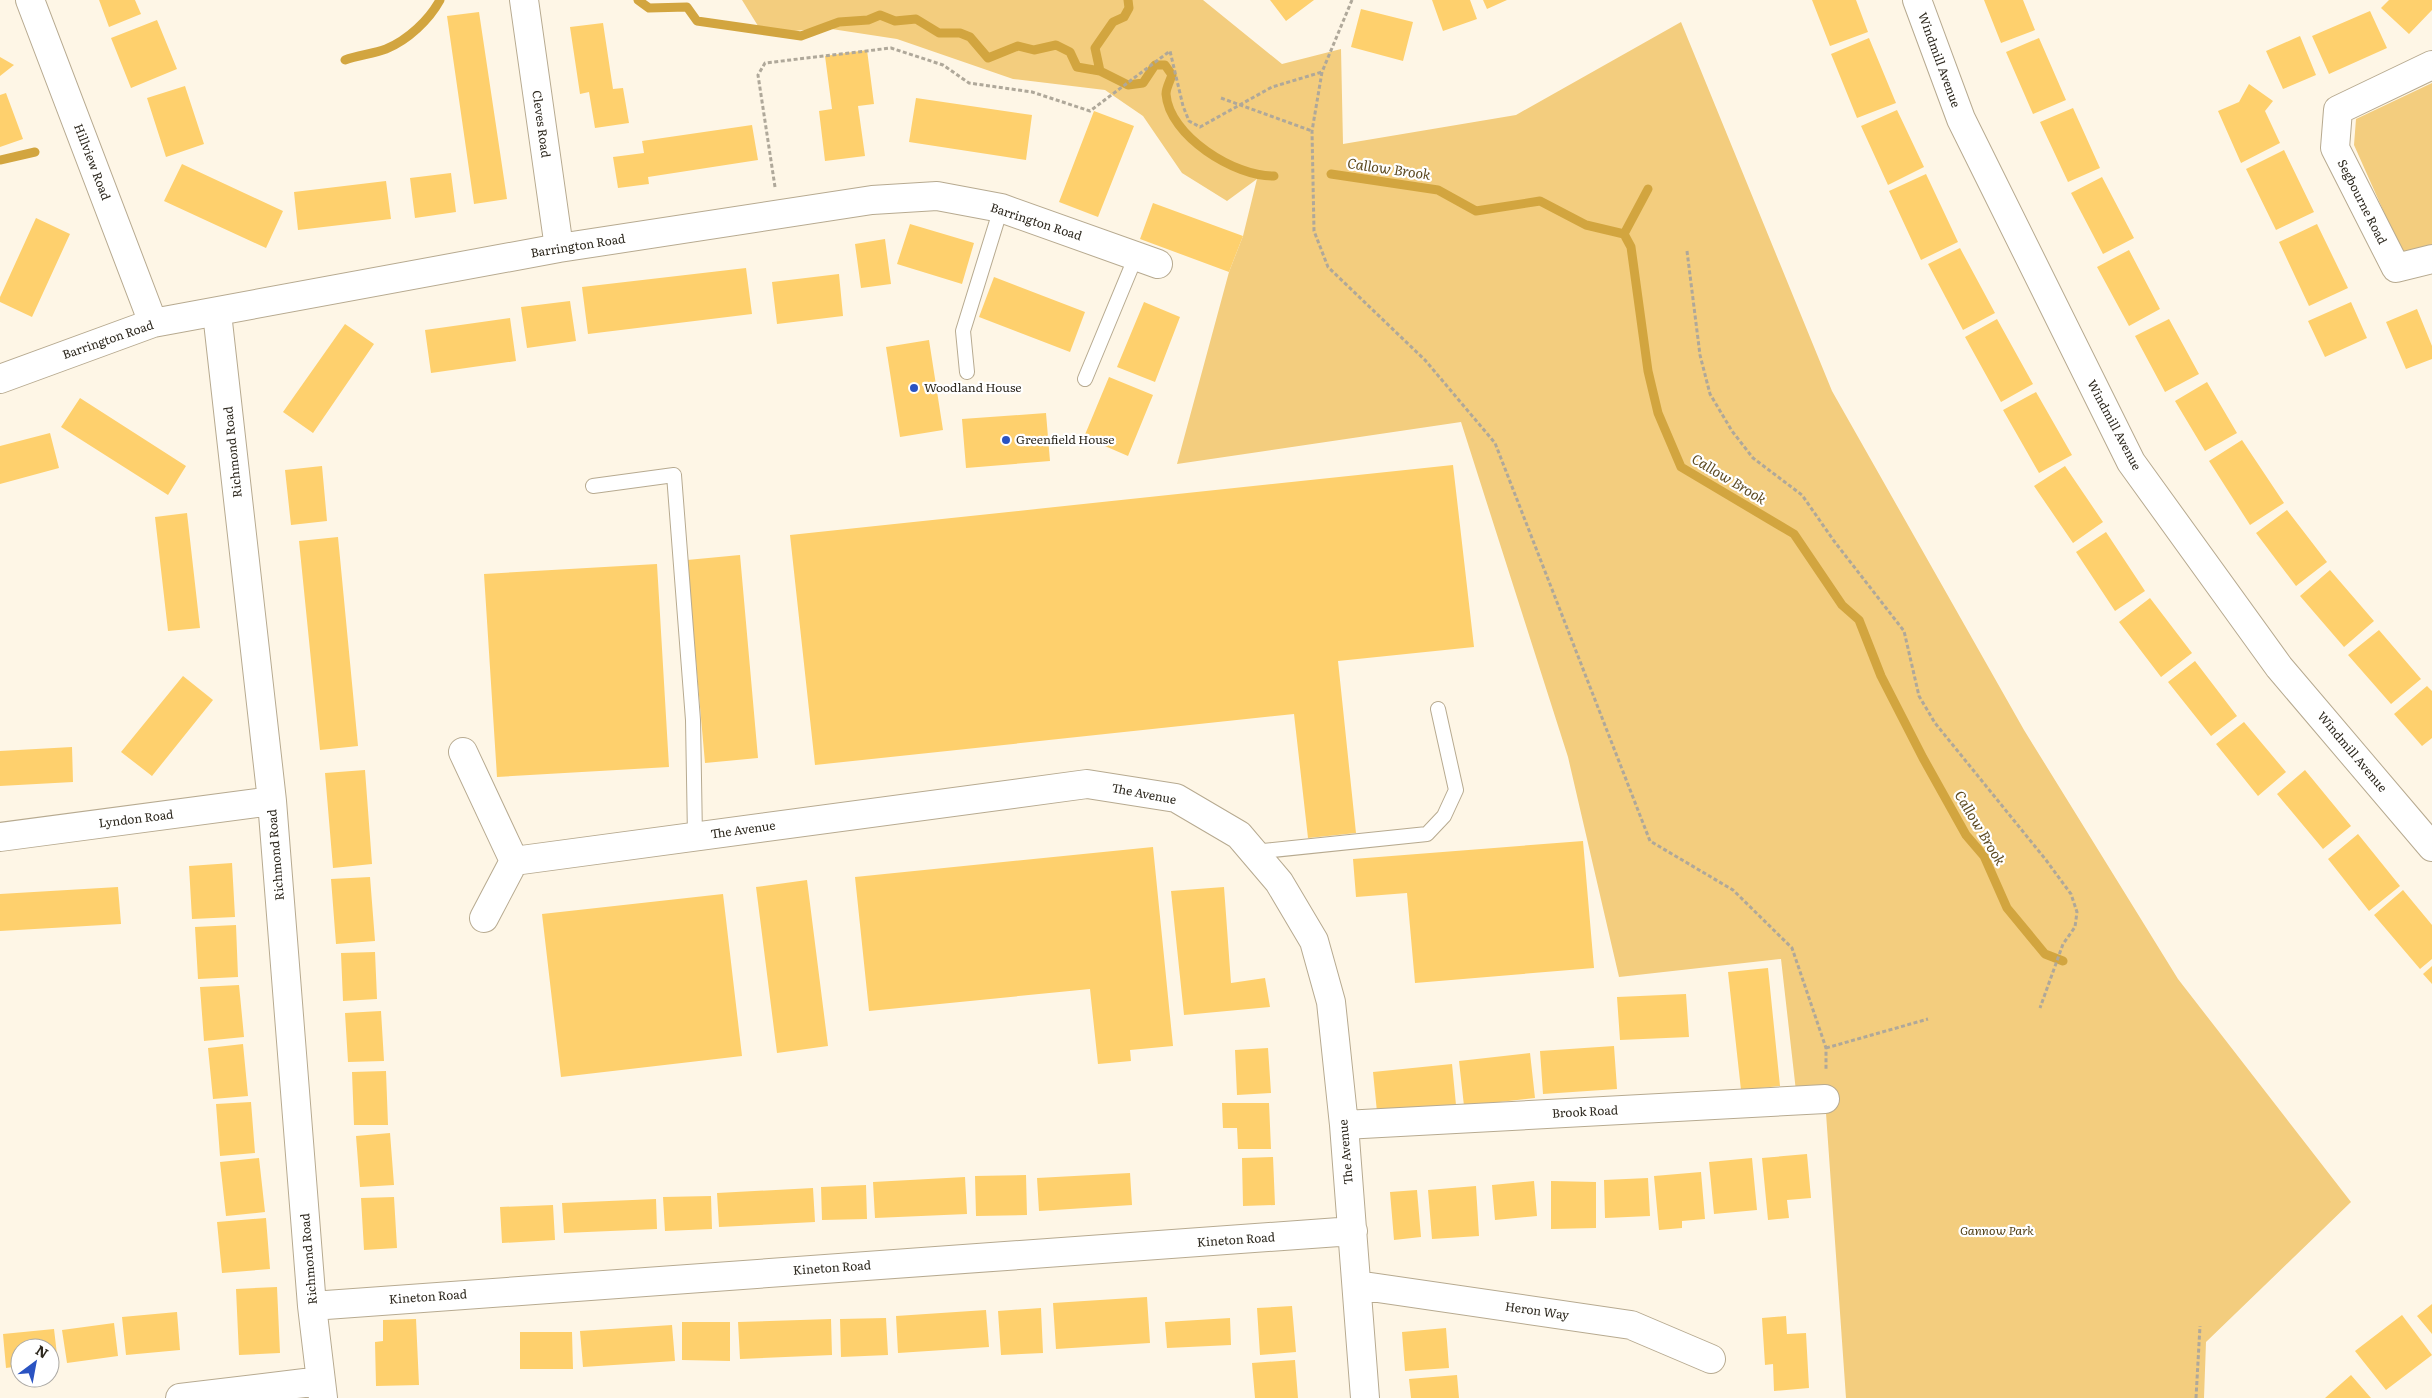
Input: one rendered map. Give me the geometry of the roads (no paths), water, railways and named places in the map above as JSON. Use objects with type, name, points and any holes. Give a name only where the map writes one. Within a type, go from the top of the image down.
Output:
[{"type":"street","name":"Hillview Road","points":[[30,0],[153,323]]},
{"type":"street","name":"Cleves Road","points":[[524,0],[559,248]]},
{"type":"street","name":"Windmill Avenue","points":[[1918,0],[1961,119],[2131,462],[2279,667],[2432,847]]},
{"type":"street","name":"Segbourne Road","points":[[2432,65],[2338,110],[2334,148],[2396,268],[2432,259]]},
{"type":"street","name":"Barrington Road","points":[[0,379],[153,323],[217,313],[559,248],[872,200],[936,196],[1001,208],[1147,260]]},
{"type":"street","name":"Richmond Road","points":[[217,313],[272,801],[312,1306],[322,1390]]},
{"type":"street","points":[[463,752],[514,861],[484,918]]},
{"type":"street","name":"The Avenue","points":[[514,861],[1087,784],[1176,798],[1239,835],[1280,882],[1314,941],[1330,1002],[1344,1125],[1364,1398]]},
{"type":"street","name":"Lyndon Road","points":[[0,836],[272,801]]},
{"type":"street","name":"Brook Road","points":[[1344,1125],[1825,1099]]},
{"type":"street","name":"Kineton Road","points":[[312,1306],[1353,1231]]},
{"type":"street","name":"Heron Way","points":[[1357,1285],[1631,1325],[1711,1359]]},
{"type":"street","points":[[180,1398],[322,1390]]},
{"type":"lane","points":[[967,372],[963,331],[1001,208]]},
{"type":"lane","points":[[1086,379],[1147,260]]},
{"type":"lane","points":[[592,486],[674,475],[693,720],[695,837]]},
{"type":"lane","points":[[1254,852],[1427,834],[1444,816],[1456,790],[1438,709]]},
{"type":"waterway","points":[[345,60],[386,49],[410,35],[424,22],[440,0]]},
{"type":"waterway","points":[[638,0],[649,8],[687,7],[697,21],[801,36],[839,22],[868,20],[880,15],[895,21],[916,19],[939,33],[960,33],[970,37],[988,58],[1018,46],[1034,50],[1056,45],[1070,52],[1077,67],[1100,71],[1128,85],[1143,83],[1155,65],[1165,65],[1172,75],[1166,94],[1170,110],[1179,125],[1191,139],[1223,162],[1241,170],[1274,176]]},
{"type":"waterway","points":[[1100,71],[1095,48],[1113,22],[1124,17],[1129,8],[1128,0]]},
{"type":"waterway","points":[[0,160],[35,152]]},
{"type":"waterway","name":"Callow Brook","points":[[1331,174],[1438,190],[1476,211],[1540,201],[1586,225],[1624,234],[1631,247],[1648,371],[1658,413],[1681,467],[1794,534],[1842,605],[1859,620],[1881,676],[1923,758],[1966,835],[1984,856],[2007,908],[2045,954],[2063,961]]},
{"type":"waterway","points":[[1624,234],[1648,189]]},
{"type":"place","name":"Woodland House","points":[[914,388]]},
{"type":"place","name":"Greenfield House","points":[[1006,440]]},
{"type":"park label","name":"Gannow Park","points":[[1997,1231]]}]
